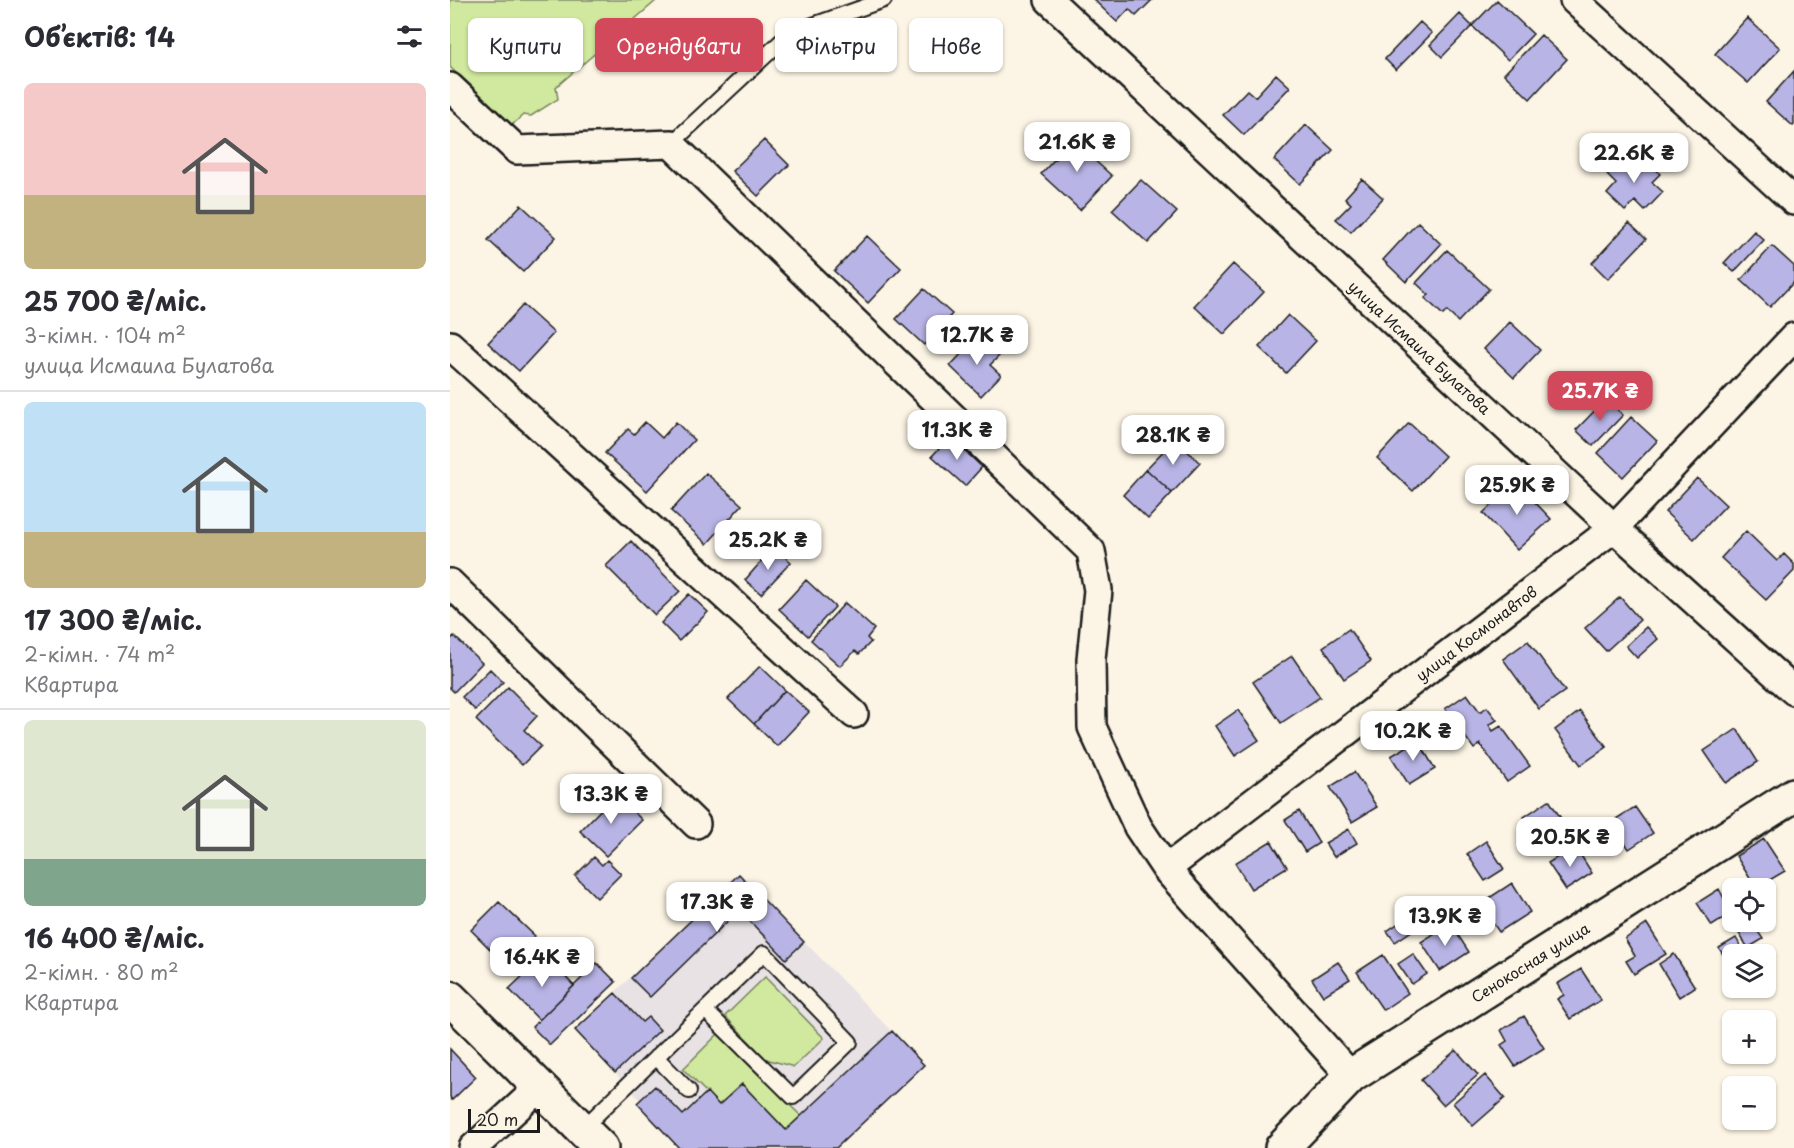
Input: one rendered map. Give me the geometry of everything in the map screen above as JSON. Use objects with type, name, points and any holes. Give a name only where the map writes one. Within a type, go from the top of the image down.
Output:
[{"type":"street","name":"улица Исмаила Булатова","points":[[1049,0],[1614,528],[1794,691]]},
{"type":"street","points":[[1574,0],[1794,201]]},
{"type":"street","points":[[450,87],[517,150],[671,144],[1091,551],[1098,590],[1091,659],[1092,727],[1138,827],[1166,869],[1351,1076]]},
{"type":"street","name":"улица Космонавтов","points":[[1166,869],[1614,528],[1794,338]]},
{"type":"street","points":[[450,345],[854,714]]},
{"type":"street","points":[[450,583],[696,824]]},
{"type":"street","name":"Сенокосная улица","points":[[1282,1148],[1351,1076],[1794,795]]},
{"type":"street","points":[[450,998],[591,1138]]},
{"type":"street","points":[[473,1148],[540,1087]]},
{"type":"lane","points":[[671,144],[790,33],[884,0]]},
{"type":"lane","points":[[591,1138],[656,1057],[764,953],[850,1042],[793,1097],[705,1010]]},
{"type":"lane","points":[[656,1057],[689,1091]]},
{"type":"shaded area","points":[[739,874],[924,1065],[836,1148],[679,1148],[637,1103],[640,1100],[575,1030]]},
{"type":"green space","points":[[450,0],[657,0],[636,18],[595,18],[595,53],[583,64],[583,18],[468,18],[468,72],[573,72],[556,87],[558,99],[531,116],[523,115],[510,127],[450,67]]},
{"type":"green space","points":[[765,977],[824,1038],[794,1067],[766,1059],[725,1016]]},
{"type":"green space","points":[[718,1034],[801,1116],[786,1130],[742,1084],[719,1105],[683,1069]]},
{"type":"building","points":[[1094,0],[1152,0],[1136,16],[1129,9],[1117,22]]},
{"type":"building","points":[[1497,0],[1533,34],[1508,60],[1472,26]]},
{"type":"building","points":[[1460,14],[1472,26],[1442,57],[1430,45]]},
{"type":"building","points":[[1747,18],[1780,48],[1748,83],[1715,54]]},
{"type":"building","points":[[1420,22],[1432,33],[1396,70],[1385,59]]},
{"type":"building","points":[[1541,35],[1567,59],[1530,99],[1504,74]]},
{"type":"building","points":[[1794,71],[1794,125],[1793,126],[1766,102]]},
{"type":"building","points":[[1276,74],[1290,87],[1244,135],[1223,115],[1247,90],[1255,97]]},
{"type":"building","points":[[1306,125],[1333,150],[1300,184],[1274,160]]},
{"type":"building","points":[[1078,134],[1096,151],[1091,157],[1112,176],[1080,210],[1041,174]]},
{"type":"building","points":[[764,140],[789,165],[758,196],[732,171]]},
{"type":"building","points":[[1625,156],[1634,165],[1642,156],[1660,174],[1652,182],[1663,192],[1645,211],[1635,201],[1625,211],[1607,194],[1616,184],[1607,175]]},
{"type":"building","points":[[1362,179],[1383,198],[1351,232],[1336,219],[1351,204],[1345,198]]},
{"type":"building","points":[[1141,180],[1177,212],[1148,243],[1112,210]]},
{"type":"building","points":[[521,205],[556,237],[523,272],[488,240]]},
{"type":"building","points":[[1418,222],[1441,244],[1406,282],[1383,260]]},
{"type":"building","points":[[1629,223],[1646,239],[1608,279],[1592,263]]},
{"type":"building","points":[[1754,231],[1764,240],[1734,272],[1724,263]]},
{"type":"building","points":[[867,236],[901,268],[868,303],[834,271]]},
{"type":"building","points":[[1772,246],[1794,266],[1794,282],[1770,307],[1741,280]]},
{"type":"building","points":[[1447,250],[1489,289],[1458,322],[1447,311],[1443,315],[1425,298],[1429,295],[1416,283]]},
{"type":"building","points":[[1233,264],[1264,292],[1224,334],[1194,306]]},
{"type":"building","points":[[924,289],[952,314],[924,345],[896,319]]},
{"type":"building","points":[[523,305],[554,333],[519,371],[488,343]]},
{"type":"building","points":[[1288,315],[1316,341],[1286,373],[1259,347]]},
{"type":"building","points":[[1510,322],[1540,350],[1514,378],[1484,349]]},
{"type":"building","points":[[977,337],[999,356],[990,365],[1001,375],[981,396],[950,366]]},
{"type":"building","points":[[1606,399],[1623,415],[1593,446],[1576,430]]},
{"type":"building","points":[[1631,417],[1657,441],[1623,477],[1598,453]]},
{"type":"building","points":[[645,422],[662,438],[676,422],[694,440],[647,491],[605,453],[628,429],[634,434]]},
{"type":"building","points":[[1409,423],[1445,456],[1413,491],[1377,458]]},
{"type":"building","points":[[950,437],[982,467],[965,486],[932,456]]},
{"type":"building","points":[[1175,439],[1200,463],[1172,493],[1146,469]]},
{"type":"building","points":[[1146,469],[1172,493],[1148,519],[1123,495]]},
{"type":"building","points":[[706,473],[742,505],[707,544],[671,511]]},
{"type":"building","points":[[1697,478],[1726,505],[1694,539],[1665,512]]},
{"type":"building","points":[[1516,482],[1551,519],[1517,550],[1483,513]]},
{"type":"building","points":[[1746,531],[1777,561],[1784,554],[1794,564],[1794,571],[1766,600],[1721,558]]},
{"type":"building","points":[[631,541],[680,591],[655,615],[606,566]]},
{"type":"building","points":[[774,547],[791,562],[761,594],[745,580]]},
{"type":"building","points":[[806,580],[835,607],[808,636],[779,609]]},
{"type":"building","points":[[689,594],[708,612],[679,641],[661,623]]},
{"type":"building","points":[[1620,597],[1640,620],[1606,651],[1585,628]]},
{"type":"building","points":[[845,603],[874,629],[867,638],[871,642],[859,654],[855,651],[840,666],[811,640]]},
{"type":"building","points":[[1646,627],[1658,639],[1637,658],[1626,646]]},
{"type":"building","points":[[1349,629],[1371,661],[1344,679],[1323,647]]},
{"type":"building","points":[[454,636],[482,663],[454,692],[450,688],[450,640]]},
{"type":"building","points":[[1528,641],[1565,691],[1539,709],[1503,659]]},
{"type":"building","points":[[1292,656],[1320,697],[1281,723],[1253,682]]},
{"type":"building","points":[[760,666],[785,690],[754,724],[728,699]]},
{"type":"building","points":[[490,669],[503,682],[475,710],[462,697]]},
{"type":"building","points":[[508,687],[537,716],[524,730],[541,746],[522,765],[476,720]]},
{"type":"building","points":[[785,690],[809,712],[777,746],[754,724]]},
{"type":"building","points":[[1467,694],[1480,712],[1487,707],[1497,720],[1489,725],[1493,731],[1501,726],[1530,766],[1507,782],[1480,744],[1474,749],[1445,709]]},
{"type":"building","points":[[1238,710],[1259,740],[1235,756],[1215,726]]},
{"type":"building","points":[[1580,711],[1607,747],[1581,765],[1555,730]]},
{"type":"building","points":[[1737,729],[1758,762],[1726,783],[1704,751]]},
{"type":"building","points":[[1418,740],[1435,769],[1409,785],[1391,756]]},
{"type":"building","points":[[1354,772],[1377,807],[1352,822],[1330,787]]},
{"type":"building","points":[[616,794],[642,820],[606,856],[580,831]]},
{"type":"building","points":[[1549,800],[1564,823],[1539,840],[1524,817]]},
{"type":"building","points":[[1635,807],[1653,833],[1629,849],[1611,822]]},
{"type":"building","points":[[1299,811],[1319,843],[1305,852],[1285,820]]},
{"type":"building","points":[[1349,829],[1357,843],[1334,857],[1325,843]]},
{"type":"building","points":[[1764,839],[1785,871],[1773,878],[1750,878],[1736,856]]},
{"type":"building","points":[[1271,841],[1287,867],[1251,889],[1235,863]]},
{"type":"building","points":[[1486,841],[1504,869],[1485,881],[1467,854]]},
{"type":"building","points":[[1575,846],[1592,873],[1566,890],[1548,863]]},
{"type":"building","points":[[594,857],[602,865],[607,860],[621,874],[597,898],[575,876]]},
{"type":"building","points":[[739,874],[804,942],[786,959],[739,910],[650,997],[631,978]]},
{"type":"building","points":[[1512,883],[1530,912],[1499,932],[1480,904]]},
{"type":"building","points":[[1719,889],[1722,895],[1722,920],[1712,926],[1697,903]]},
{"type":"building","points":[[499,902],[535,936],[506,965],[471,930]]},
{"type":"building","points":[[1405,919],[1413,930],[1395,942],[1387,931]]},
{"type":"building","points":[[1450,923],[1469,952],[1440,971],[1421,942]]},
{"type":"building","points":[[1647,924],[1666,954],[1634,974],[1626,961],[1635,956],[1625,939]]},
{"type":"building","points":[[1738,932],[1758,932],[1763,939],[1755,944],[1746,944]]},
{"type":"building","points":[[1736,938],[1739,944],[1726,944]]},
{"type":"building","points":[[1413,954],[1427,974],[1412,984],[1398,964]]},
{"type":"building","points":[[1674,954],[1695,987],[1679,997],[1659,964]]},
{"type":"building","points":[[545,955],[574,986],[539,1020],[509,989]]},
{"type":"building","points":[[1383,955],[1408,993],[1383,1010],[1357,972]]},
{"type":"building","points":[[1338,962],[1350,979],[1323,996],[1312,979]]},
{"type":"building","points":[[597,963],[616,982],[550,1045],[532,1027]]},
{"type":"building","points":[[1581,969],[1601,1000],[1570,1019],[1557,999],[1564,995],[1557,984]]},
{"type":"building","points":[[615,993],[642,1022],[648,1017],[660,1030],[615,1073],[575,1030]]},
{"type":"building","points":[[1524,1016],[1544,1048],[1515,1066],[1501,1045],[1507,1041],[1501,1030]]},
{"type":"building","points":[[892,1031],[924,1065],[836,1148],[679,1148],[637,1103],[655,1086],[683,1115],[707,1092],[719,1105],[742,1084],[786,1130]]},
{"type":"building","points":[[450,1049],[476,1077],[452,1100],[450,1097]]},
{"type":"building","points":[[1456,1050],[1478,1075],[1443,1105],[1421,1080]]},
{"type":"building","points":[[1485,1075],[1505,1098],[1473,1126],[1453,1103]]}]
